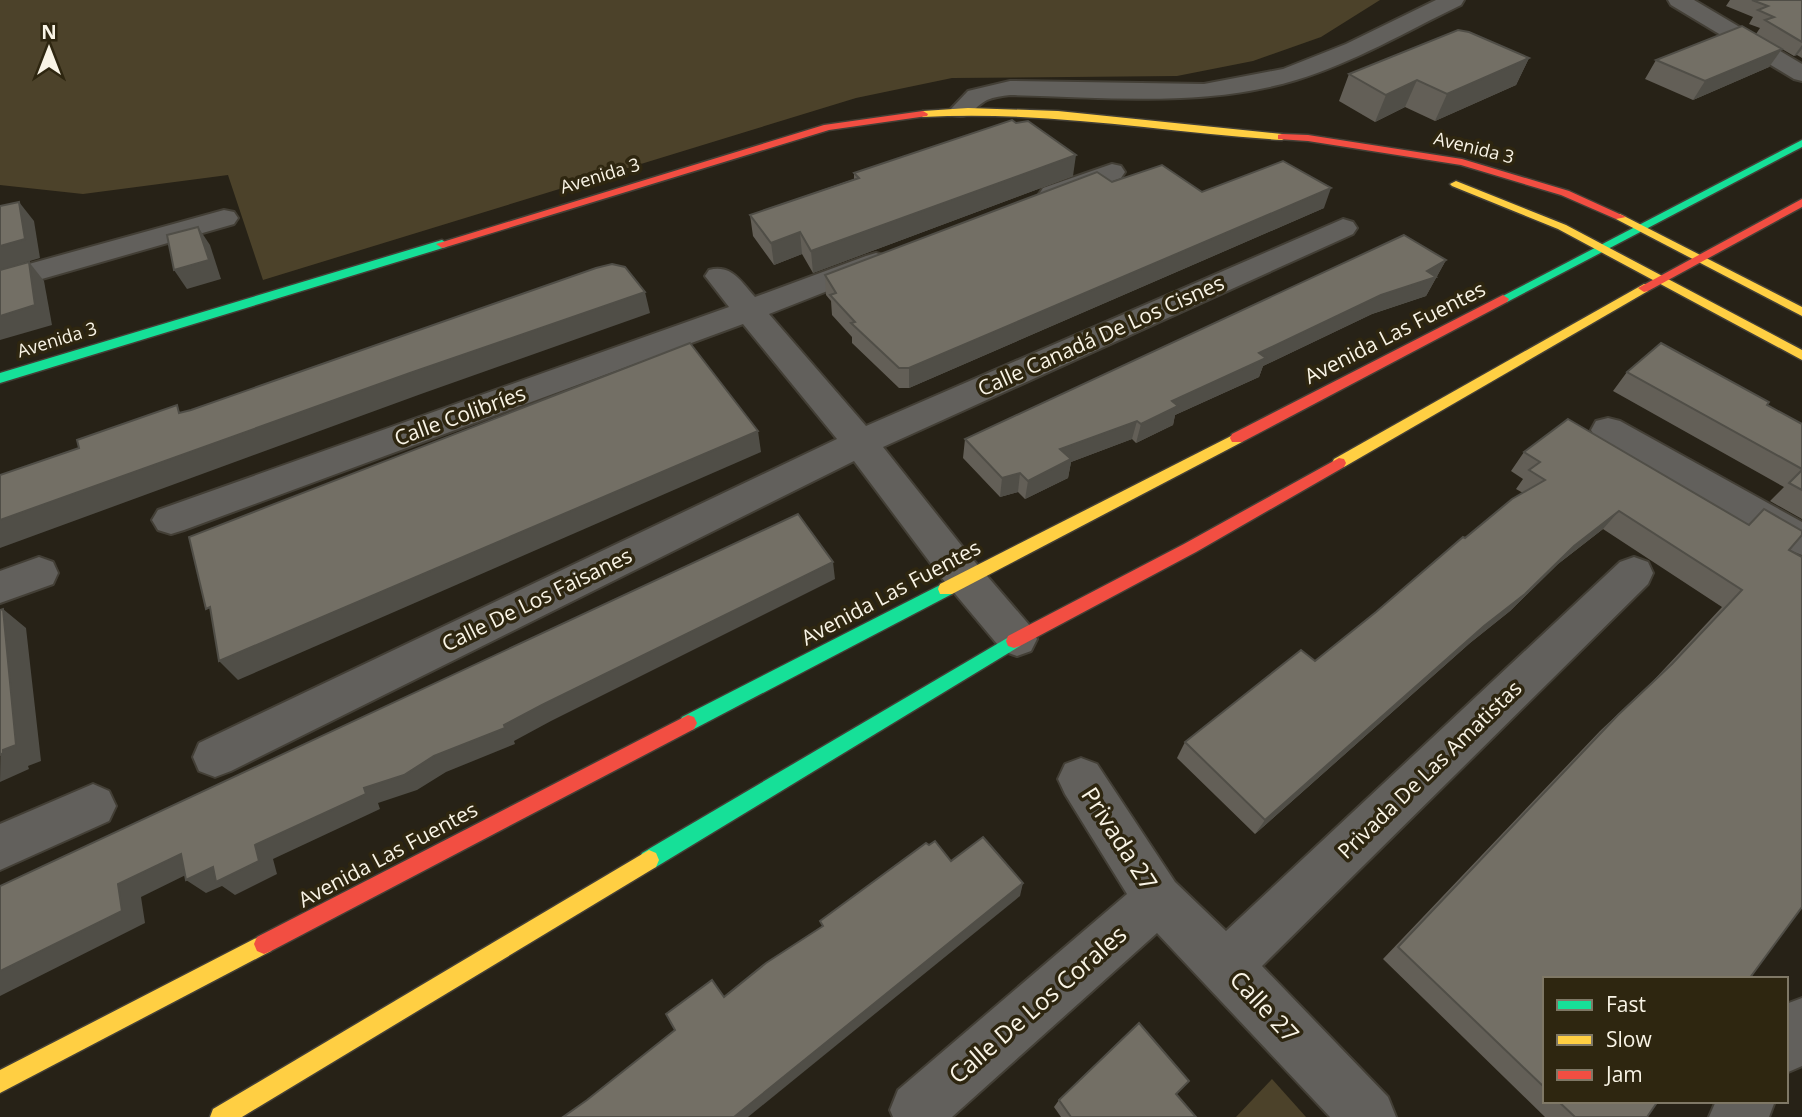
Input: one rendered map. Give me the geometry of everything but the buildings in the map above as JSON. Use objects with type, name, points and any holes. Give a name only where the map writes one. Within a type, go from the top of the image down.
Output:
[{"type":"main road","name":"Avenida 3","points":[[0,378],[828,127],[874,119],[962,110],[1087,117],[1225,134],[1308,138],[1462,162],[1565,193],[1643,227],[1802,312]]},
{"type":"main road","name":"Avenida 3","points":[[1225,134],[1329,158]]},
{"type":"main road","name":"Avenida Las Fuentes","points":[[0,1082],[965,578],[1604,249],[1802,143]]},
{"type":"main road","name":"Avenida 3","points":[[1430,157],[1430,178],[1467,187],[1562,227],[1802,356]]},
{"type":"main road","points":[[221,1117],[1017,639],[1189,548],[1699,256],[1802,202]]},
{"type":"street","points":[[962,110],[968,100],[984,92],[1010,88],[1204,91],[1289,75],[1354,50],[1452,0]]},
{"type":"street","points":[[1679,0],[1802,74]]},
{"type":"street","points":[[1766,52],[1790,43]]},
{"type":"street","points":[[1034,201],[1112,172]]},
{"type":"street","points":[[0,282],[224,218]]},
{"type":"street","name":"Calle Canadá De Los Cisnes","points":[[860,443],[1343,228]]},
{"type":"street","name":"Calle Colibríes","points":[[171,520],[748,311],[904,251]]},
{"type":"street","points":[[720,276],[860,443],[965,578],[1017,639]]},
{"type":"street","points":[[1608,430],[1802,540]]},
{"type":"street","name":"Calle De Los Faisanes","points":[[215,757],[860,443]]},
{"type":"street","points":[[0,587],[39,573]]},
{"type":"street","name":"Privada De Las Amatistas","points":[[1226,966],[1634,573]]},
{"type":"street","name":"Privada 27","points":[[1081,779],[1158,899]]},
{"type":"street","points":[[0,847],[93,806]]},
{"type":"street","name":"Calle 27","points":[[1158,899],[1226,966],[1368,1117]]},
{"type":"street","name":"Calle De Los Corales","points":[[918,1110],[1158,899]]},
{"type":"street","points":[[1788,1043],[1802,1024]]},
{"type":"shaded area","points":[[0,0],[1380,0],[1321,37],[1253,61],[1177,76],[952,78],[856,98],[263,280],[228,175],[83,194],[0,185]]},
{"type":"shaded area","points":[[1272,1079],[1306,1117],[1236,1117]]},
{"type":"traffic: fast","points":[[1503,299],[1802,143]]},
{"type":"traffic: fast","points":[[0,378],[442,244]]},
{"type":"traffic: fast","points":[[688,723],[946,589]]},
{"type":"traffic: fast","points":[[649,860],[1014,641]]},
{"type":"traffic: slow","points":[[923,114],[968,111],[1058,114],[1282,137]]},
{"type":"traffic: slow","points":[[1456,184],[1562,227],[1802,356]]},
{"type":"traffic: slow","points":[[1620,217],[1802,312]]},
{"type":"traffic: slow","points":[[1339,463],[1644,288]]},
{"type":"traffic: slow","points":[[946,589],[1237,438]]},
{"type":"traffic: slow","points":[[221,1117],[649,860]]},
{"type":"traffic: slow","points":[[0,1082],[264,944]]},
{"type":"traffic: jam","points":[[442,244],[828,127],[923,114]]},
{"type":"traffic: jam","points":[[1282,137],[1308,138],[1462,162],[1565,193],[1620,217]]},
{"type":"traffic: jam","points":[[1644,288],[1802,202]]},
{"type":"traffic: jam","points":[[1237,438],[1503,299]]},
{"type":"traffic: jam","points":[[1014,641],[1190,548],[1339,463]]},
{"type":"traffic: jam","points":[[264,944],[688,723]]}]
